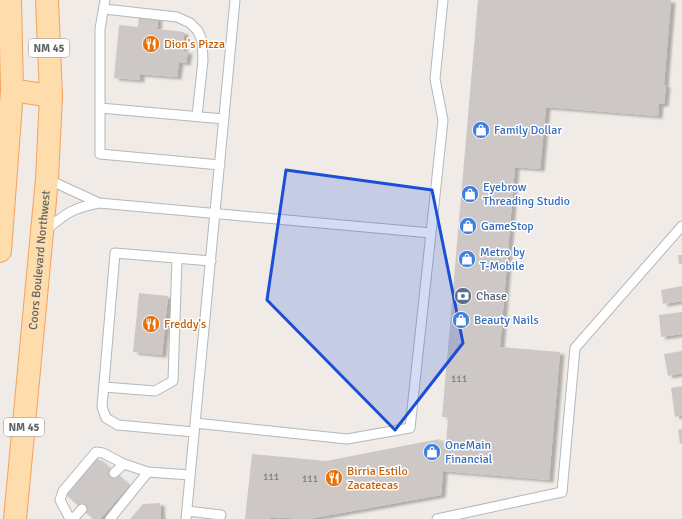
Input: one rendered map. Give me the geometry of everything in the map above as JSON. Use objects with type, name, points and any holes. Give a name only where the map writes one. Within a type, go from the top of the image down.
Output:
[{"type":"main road","name":"NM 45","points":[[0,251],[10,0]]},
{"type":"main road","name":"Coors Boulevard Northwest","points":[[15,519],[48,179],[51,96],[47,0]]},
{"type":"main road","points":[[6,90],[51,96]]},
{"type":"lane","points":[[221,515],[186,515],[216,215],[235,0]]},
{"type":"lane","points":[[211,261],[115,253],[102,407],[106,418],[118,425],[195,428],[347,439],[410,428],[443,120],[435,78],[443,0]]},
{"type":"lane","points":[[196,116],[203,60],[202,41],[198,31],[190,23],[177,17],[104,5],[100,29],[100,154],[220,165]]},
{"type":"lane","points":[[100,108],[224,119]]},
{"type":"lane","points":[[48,179],[99,203]]},
{"type":"lane","points":[[43,232],[66,213],[81,207],[99,203],[216,215],[431,233]]},
{"type":"lane","points":[[437,519],[562,492],[575,348],[682,226]]},
{"type":"lane","points":[[104,387],[155,392],[173,381],[177,258]]},
{"type":"lane","points":[[70,519],[60,500],[62,491],[96,452],[103,453],[124,464],[148,472],[190,475]]},
{"type":"lane","points":[[114,473],[124,464]]},
{"type":"lane","points":[[110,519],[148,472]]},
{"type":"lane","points":[[73,519],[82,509]]},
{"type":"highlighted area","points":[[286,170],[432,190],[463,343],[395,430],[267,300]]},
{"type":"building","points":[[478,0],[671,0],[664,85],[666,85],[664,104],[659,104],[658,116],[546,107],[540,169],[515,167],[500,347],[560,352],[549,480],[443,471],[441,495],[308,519],[271,517],[271,519],[245,519],[252,454],[326,461],[439,439],[439,441],[442,440],[443,443],[446,443],[448,417],[442,417]]},
{"type":"building","points":[[139,15],[158,17],[157,29],[184,32],[183,51],[188,51],[186,63],[179,62],[177,77],[140,74],[140,80],[114,78],[119,25],[138,27]]},
{"type":"building","points":[[678,255],[682,255],[682,264],[679,264]]},
{"type":"building","points":[[682,286],[682,301],[663,304],[661,290]]},
{"type":"building","name":"Freddy's","points":[[139,293],[168,296],[162,355],[133,352]]},
{"type":"building","points":[[682,312],[682,334],[661,337],[659,315]]},
{"type":"building","points":[[682,351],[682,373],[668,376],[664,354]]},
{"type":"building","points":[[682,386],[682,415],[675,417],[671,388]]},
{"type":"building","points":[[682,429],[682,443],[680,444],[678,430]]},
{"type":"building","points":[[97,458],[129,486],[100,519],[93,519],[65,494]]},
{"type":"building","points":[[160,503],[161,519],[130,519],[143,504]]},
{"type":"place","name":"Dion's Pizza","points":[[151,44]]},
{"type":"place","name":"Family Dollar","points":[[481,130]]},
{"type":"place","name":"Eyebrow Threading Studio","points":[[470,194]]},
{"type":"place","name":"GameStop","points":[[468,226]]},
{"type":"place","name":"Metro by T-Mobile","points":[[467,259]]},
{"type":"place","name":"Chase","points":[[463,296]]},
{"type":"place","name":"Beauty Nails","points":[[461,320]]},
{"type":"place","name":"Freddy's","points":[[151,324]]},
{"type":"place","name":"OneMain Financial","points":[[432,452]]},
{"type":"place","name":"Birria Estilo Zacatecas","points":[[334,478]]}]
